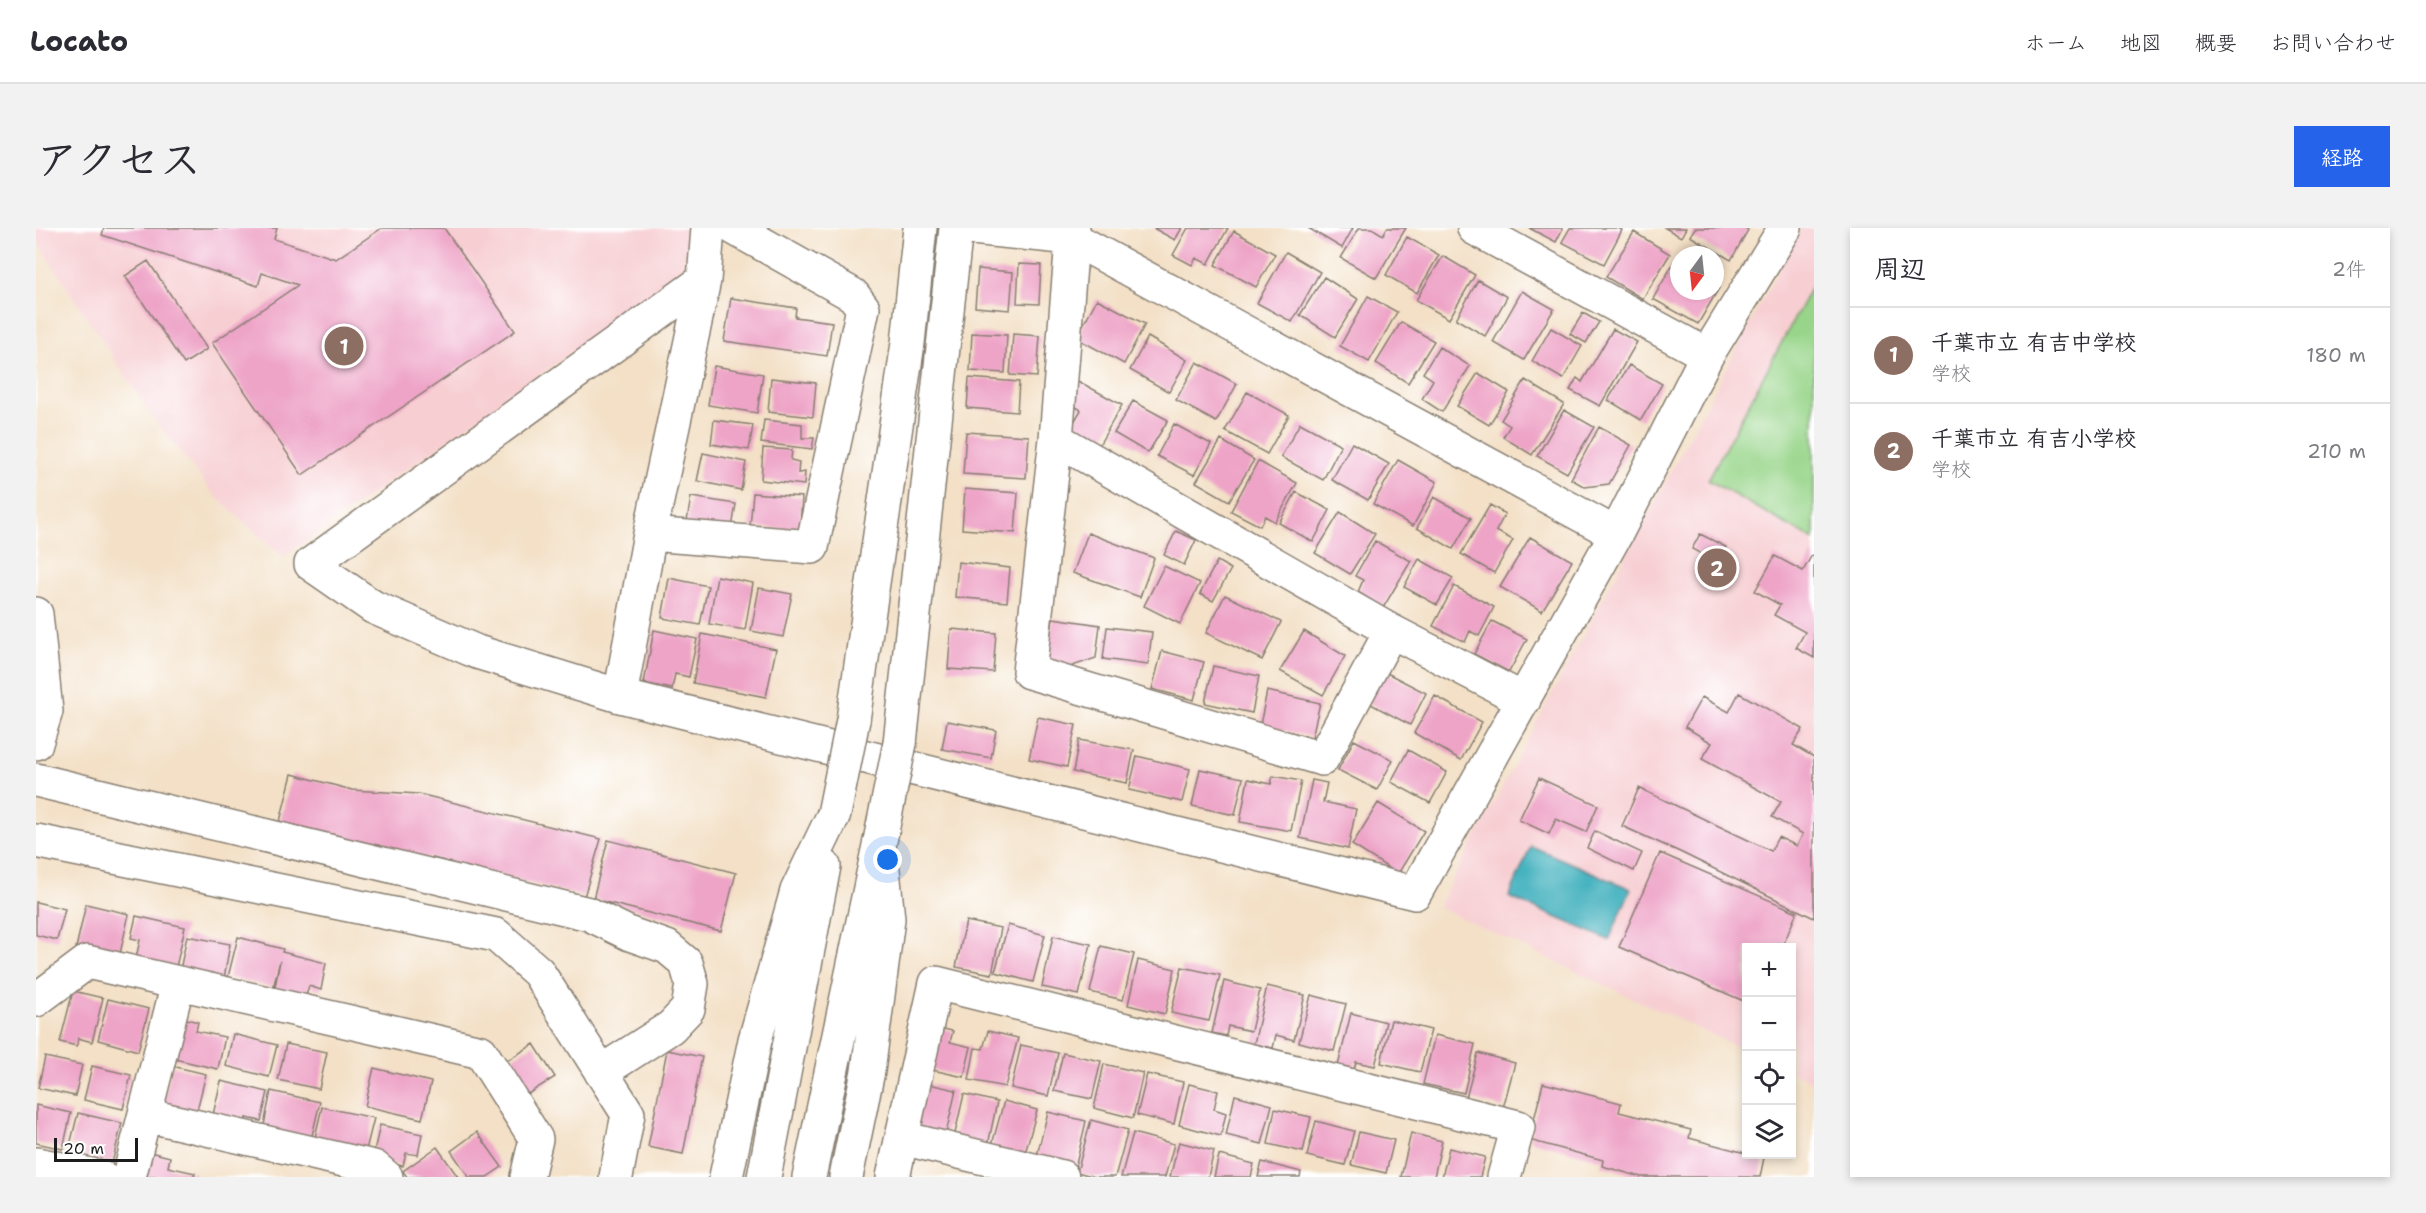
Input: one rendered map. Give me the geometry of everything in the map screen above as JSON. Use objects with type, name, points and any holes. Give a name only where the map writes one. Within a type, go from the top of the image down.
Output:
[{"type":"street","points":[[620,696],[650,534],[704,280],[708,228]]},
{"type":"street","points":[[650,534],[812,547],[863,308],[853,295],[734,228]]},
{"type":"street","points":[[764,1177],[853,720],[908,343],[920,228]]},
{"type":"street","points":[[809,1177],[900,743],[956,228]]},
{"type":"street","points":[[972,228],[1073,233],[1616,534]]},
{"type":"street","points":[[1474,228],[1707,355]]},
{"type":"street","points":[[704,280],[311,564],[373,607],[477,652],[620,696],[1415,893],[1616,534],[1707,355],[1785,228]]},
{"type":"street","points":[[1073,233],[1056,439],[1029,672],[1322,759],[1391,631]]},
{"type":"street","points":[[1056,439],[1391,631],[1524,700]]},
{"type":"street","points":[[36,614],[46,711],[36,743]]},
{"type":"street","points":[[36,780],[589,914],[630,934],[667,946],[686,963],[692,984],[688,1009],[671,1028],[601,1072]]},
{"type":"street","points":[[726,1177],[755,1040],[796,891],[834,814]]},
{"type":"street","points":[[36,841],[496,935],[538,972],[628,1114],[616,1177]]},
{"type":"street","points":[[846,1177],[868,1071],[888,919],[880,842]]},
{"type":"street","points":[[36,1000],[87,962],[481,1052],[536,1139],[527,1177]]},
{"type":"street","points":[[129,1177],[178,983]]},
{"type":"street","points":[[893,1177],[936,983],[1518,1127],[1504,1177]]},
{"type":"street","points":[[145,1115],[374,1167],[386,1177]]},
{"type":"street","points":[[902,1138],[1062,1177]]},
{"type":"street","points":[[36,1164],[101,1177]]},
{"type":"shaded area","points":[[36,228],[688,228],[683,274],[283,557],[217,498],[153,418],[36,240]]},
{"type":"shaded area","points":[[1801,228],[1814,228],[1814,1083],[1796,1074],[1796,943],[1742,943],[1742,1049],[1438,907]]},
{"type":"green space","points":[[1814,282],[1814,540],[1708,480]]},
{"type":"water","points":[[1531,846],[1631,889],[1609,940],[1509,897]]},
{"type":"building","points":[[104,228],[277,228],[274,239],[336,259],[382,228],[444,228],[515,331],[302,475],[212,343],[298,285],[262,273],[258,286],[102,235]]},
{"type":"building","points":[[1153,228],[1182,228],[1175,240]]},
{"type":"building","points":[[1188,228],[1228,228],[1208,264],[1196,258],[1192,265],[1173,255]]},
{"type":"building","points":[[1308,228],[1353,228],[1342,248]]},
{"type":"building","points":[[1359,228],[1372,228],[1383,235],[1387,228],[1406,228],[1376,278],[1341,258]]},
{"type":"building","points":[[1529,228],[1563,228],[1556,242]]},
{"type":"building","points":[[1570,228],[1618,228],[1622,230],[1604,264],[1562,242]]},
{"type":"building","points":[[1665,228],[1686,228],[1681,237]]},
{"type":"building","points":[[1695,228],[1745,228],[1748,230],[1731,260],[1724,256],[1724,246],[1707,246],[1690,236]]},
{"type":"building","points":[[1234,231],[1275,254],[1256,287],[1215,265]]},
{"type":"building","points":[[1634,232],[1670,254],[1643,299],[1606,277]]},
{"type":"building","points":[[1407,237],[1439,255],[1417,293],[1386,275]]},
{"type":"building","points":[[1286,252],[1320,272],[1292,322],[1257,303]]},
{"type":"building","points":[[1443,256],[1475,275],[1449,319],[1416,300]]},
{"type":"building","points":[[148,261],[207,349],[184,364],[125,276]]},
{"type":"building","points":[[1019,264],[1041,265],[1039,304],[1017,303]]},
{"type":"building","points":[[978,269],[1013,272],[1010,310],[975,307]]},
{"type":"building","points":[[1670,269],[1670,300],[1712,300],[1698,324],[1653,299]]},
{"type":"building","points":[[1324,277],[1358,299],[1335,337],[1300,315]]},
{"type":"building","points":[[1478,280],[1507,297],[1485,336],[1456,319]]},
{"type":"building","points":[[1522,291],[1554,309],[1524,360],[1493,342]]},
{"type":"building","points":[[1368,296],[1397,312],[1369,362],[1340,346]]},
{"type":"building","points":[[731,298],[796,308],[795,317],[832,322],[827,356],[724,341]]},
{"type":"building","points":[[1097,299],[1145,324],[1124,364],[1076,338]]},
{"type":"building","points":[[1583,313],[1599,322],[1586,343],[1570,334]]},
{"type":"building","points":[[1401,322],[1434,341],[1408,383],[1376,363]]},
{"type":"building","points":[[1551,328],[1582,346],[1563,379],[1532,361]]},
{"type":"building","points":[[1613,329],[1637,342],[1600,406],[1570,390],[1577,378],[1582,382]]},
{"type":"building","points":[[972,333],[1007,335],[1005,373],[970,371]]},
{"type":"building","points":[[1013,334],[1040,336],[1037,377],[1010,375]]},
{"type":"building","points":[[1148,337],[1187,360],[1169,392],[1130,370]]},
{"type":"building","points":[[1439,347],[1470,366],[1442,412],[1422,399],[1433,380],[1423,373]]},
{"type":"building","points":[[1197,362],[1237,384],[1216,422],[1176,400]]},
{"type":"building","points":[[1629,365],[1662,384],[1641,420],[1608,400]]},
{"type":"building","points":[[714,366],[763,374],[757,413],[708,405]]},
{"type":"building","points":[[1478,373],[1509,392],[1489,425],[1457,406]]},
{"type":"building","points":[[771,378],[816,383],[813,417],[768,412]]},
{"type":"building","points":[[969,378],[1019,382],[1017,412],[967,408]]},
{"type":"building","points":[[1076,380],[1122,405],[1099,445],[1070,429],[1081,410],[1065,400]]},
{"type":"building","points":[[1525,380],[1564,404],[1532,455],[1503,437],[1510,426],[1501,420]]},
{"type":"building","points":[[1247,392],[1289,415],[1267,454],[1225,431]]},
{"type":"building","points":[[1133,401],[1168,420],[1148,453],[1114,433]]},
{"type":"building","points":[[1564,410],[1594,427],[1567,473],[1537,456]]},
{"type":"building","points":[[714,420],[753,425],[749,450],[711,444]]},
{"type":"building","points":[[764,420],[802,424],[802,438],[814,438],[812,449],[761,443]]},
{"type":"building","points":[[1300,423],[1341,445],[1323,480],[1281,457]]},
{"type":"building","points":[[1174,424],[1211,444],[1194,475],[1157,456]]},
{"type":"building","points":[[1599,427],[1631,445],[1609,484],[1585,487],[1571,479]]},
{"type":"building","points":[[966,432],[1029,436],[1026,478],[963,474]]},
{"type":"building","points":[[1221,440],[1254,460],[1229,501],[1196,482]]},
{"type":"building","points":[[1352,443],[1389,464],[1368,500],[1332,480]]},
{"type":"building","points":[[763,448],[792,450],[791,460],[799,462],[798,473],[805,472],[804,485],[761,480]]},
{"type":"building","points":[[703,453],[746,462],[741,490],[697,481]]},
{"type":"building","points":[[1398,460],[1437,482],[1413,526],[1373,504]]},
{"type":"building","points":[[1258,461],[1297,483],[1275,522],[1265,516],[1260,526],[1231,511]]},
{"type":"building","points":[[965,489],[1018,493],[1015,533],[962,529]]},
{"type":"building","points":[[1296,492],[1330,510],[1313,542],[1279,523]]},
{"type":"building","points":[[753,493],[802,497],[800,530],[750,527]]},
{"type":"building","points":[[691,497],[736,504],[731,534],[686,527]]},
{"type":"building","points":[[1434,497],[1471,518],[1453,549],[1417,528]]},
{"type":"building","points":[[1490,505],[1505,514],[1496,531],[1513,540],[1494,573],[1461,554]]},
{"type":"building","points":[[1340,512],[1375,534],[1350,574],[1315,553]]},
{"type":"building","points":[[1176,531],[1196,540],[1184,565],[1164,555]]},
{"type":"building","points":[[1088,533],[1154,558],[1140,597],[1073,573]]},
{"type":"building","points":[[1700,534],[1726,547],[1718,563],[1692,549]]},
{"type":"building","points":[[1530,537],[1572,561],[1542,611],[1500,587]]},
{"type":"building","points":[[1375,541],[1411,561],[1383,608],[1358,592],[1363,580],[1355,576]]},
{"type":"building","points":[[1812,555],[1814,556],[1814,658],[1796,648],[1805,632],[1774,615],[1780,605],[1755,591],[1775,556],[1803,571]]},
{"type":"building","points":[[1419,559],[1453,578],[1437,605],[1404,587]]},
{"type":"building","points":[[1217,561],[1231,569],[1213,601],[1200,594]]},
{"type":"building","points":[[958,562],[1010,568],[1007,602],[955,597]]},
{"type":"building","points":[[1164,566],[1200,583],[1180,624],[1144,606]]},
{"type":"building","points":[[717,576],[753,583],[745,630],[709,624]]},
{"type":"building","points":[[669,578],[708,586],[700,625],[662,618]]},
{"type":"building","points":[[1454,586],[1494,607],[1479,636],[1470,631],[1465,642],[1433,626]]},
{"type":"building","points":[[759,588],[792,594],[783,637],[751,631]]},
{"type":"building","points":[[1225,595],[1281,622],[1262,660],[1206,633]]},
{"type":"building","points":[[1053,618],[1100,625],[1096,658],[1067,668],[1046,665]]},
{"type":"building","points":[[1492,621],[1527,639],[1509,672],[1474,654]]},
{"type":"building","points":[[1107,627],[1152,632],[1148,665],[1103,659]]},
{"type":"building","points":[[951,629],[996,633],[993,672],[948,669]]},
{"type":"building","points":[[654,630],[697,639],[689,677],[675,674],[672,689],[644,683]]},
{"type":"building","points":[[1304,631],[1345,656],[1323,695],[1280,671]]},
{"type":"building","points":[[702,634],[776,649],[766,697],[693,683]]},
{"type":"building","points":[[1162,651],[1204,662],[1194,700],[1152,689]]},
{"type":"building","points":[[1213,666],[1259,676],[1252,713],[1205,703]]},
{"type":"building","points":[[1383,671],[1426,693],[1410,725],[1367,702]]},
{"type":"building","points":[[1267,691],[1320,703],[1312,737],[1260,725]]},
{"type":"building","points":[[1739,693],[1803,729],[1793,745],[1814,757],[1814,918],[1622,826],[1639,788],[1771,851],[1778,837],[1797,846],[1803,834],[1772,817],[1781,802],[1702,759],[1712,743],[1685,727],[1702,697],[1729,712]]},
{"type":"building","points":[[1435,696],[1482,722],[1461,760],[1414,733]]},
{"type":"building","points":[[1038,717],[1076,725],[1067,767],[1029,759]]},
{"type":"building","points":[[947,721],[996,730],[991,758],[942,749]]},
{"type":"building","points":[[1079,740],[1134,750],[1127,783],[1073,772]]},
{"type":"building","points":[[1354,740],[1393,760],[1377,790],[1338,770]]},
{"type":"building","points":[[1408,750],[1447,772],[1430,803],[1391,782]]},
{"type":"building","points":[[1137,756],[1190,769],[1182,802],[1129,790]]},
{"type":"building","points":[[1200,769],[1243,778],[1235,815],[1192,806]]},
{"type":"building","points":[[292,774],[352,790],[419,794],[601,839],[584,897],[433,858],[401,859],[278,829]]},
{"type":"building","points":[[1273,776],[1301,781],[1291,831],[1240,822],[1248,779],[1271,784]]},
{"type":"building","points":[[1539,778],[1598,805],[1586,832],[1556,819],[1549,834],[1519,820]]},
{"type":"building","points":[[1312,780],[1327,783],[1323,802],[1356,809],[1348,849],[1300,838]]},
{"type":"building","points":[[1378,803],[1424,831],[1398,874],[1352,845]]},
{"type":"building","points":[[1595,831],[1642,853],[1634,871],[1587,848]]},
{"type":"building","points":[[608,840],[736,873],[721,931],[593,899]]},
{"type":"building","points":[[1660,853],[1797,912],[1784,943],[1742,943],[1742,1000],[1619,947]]},
{"type":"building","points":[[36,902],[65,909],[57,940],[36,935]]},
{"type":"building","points":[[86,904],[129,914],[119,958],[76,948]]},
{"type":"building","points":[[136,916],[185,927],[176,967],[136,958],[140,940],[131,938]]},
{"type":"building","points":[[966,921],[1001,928],[992,974],[956,967]]},
{"type":"building","points":[[1008,925],[1045,935],[1033,982],[995,972]]},
{"type":"building","points":[[187,936],[230,944],[223,984],[179,975]]},
{"type":"building","points":[[1053,936],[1091,944],[1079,995],[1042,987]]},
{"type":"building","points":[[238,937],[283,949],[282,952],[326,963],[321,990],[309,986],[305,999],[274,992],[280,961],[273,988],[228,977]]},
{"type":"building","points":[[1101,946],[1134,954],[1123,1000],[1090,992]]},
{"type":"building","points":[[1138,960],[1175,969],[1165,1014],[1128,1005]]},
{"type":"building","points":[[1182,967],[1220,975],[1209,1021],[1171,1013]]},
{"type":"building","points":[[1224,981],[1260,990],[1251,1031],[1228,1026],[1226,1036],[1212,1033]]},
{"type":"building","points":[[1267,986],[1305,995],[1294,1040],[1276,1035],[1273,1048],[1254,1044]]},
{"type":"building","points":[[73,991],[103,998],[92,1042],[78,1038],[77,1046],[60,1042]]},
{"type":"building","points":[[1311,995],[1346,1004],[1334,1051],[1299,1042]]},
{"type":"building","points":[[108,999],[149,1009],[138,1051],[98,1040]]},
{"type":"building","points":[[1351,1013],[1386,1022],[1375,1066],[1356,1062],[1353,1074],[1337,1070]]},
{"type":"building","points":[[179,1017],[198,1022],[196,1031],[225,1037],[218,1069],[170,1058]]},
{"type":"building","points":[[1391,1020],[1431,1030],[1420,1072],[1381,1063]]},
{"type":"building","points":[[938,1028],[953,1031],[950,1042],[971,1047],[964,1077],[928,1069]]},
{"type":"building","points":[[988,1031],[1018,1038],[1005,1087],[969,1080],[975,1048],[983,1049]]},
{"type":"building","points":[[233,1034],[277,1045],[269,1077],[226,1066]]},
{"type":"building","points":[[1435,1035],[1475,1044],[1464,1093],[1423,1084]]},
{"type":"building","points":[[286,1044],[327,1052],[319,1089],[278,1080]]},
{"type":"building","points":[[534,1044],[555,1077],[523,1097],[503,1063]]},
{"type":"building","points":[[1021,1045],[1058,1053],[1048,1096],[1011,1088]]},
{"type":"building","points":[[667,1050],[702,1057],[683,1154],[648,1147]]},
{"type":"building","points":[[1063,1053],[1101,1061],[1092,1099],[1054,1091]]},
{"type":"building","points":[[1478,1053],[1515,1063],[1503,1108],[1466,1098]]},
{"type":"building","points":[[45,1057],[82,1065],[75,1096],[38,1088]]},
{"type":"building","points":[[1104,1064],[1143,1073],[1133,1118],[1094,1108]]},
{"type":"building","points":[[92,1066],[131,1075],[123,1109],[84,1100]]},
{"type":"building","points":[[172,1066],[206,1074],[196,1114],[162,1106]]},
{"type":"building","points":[[374,1068],[431,1082],[422,1119],[365,1106]]},
{"type":"building","points":[[1147,1074],[1183,1082],[1174,1124],[1137,1115]]},
{"type":"building","points":[[221,1081],[268,1092],[261,1121],[246,1118],[243,1130],[211,1123]]},
{"type":"building","points":[[924,1083],[956,1090],[944,1142],[912,1135]]},
{"type":"building","points":[[1543,1083],[1621,1103],[1619,1112],[1691,1130],[1689,1138],[1742,1152],[1742,1159],[1764,1159],[1760,1177],[1641,1177],[1602,1166],[1603,1160],[1529,1140]]},
{"type":"building","points":[[1189,1084],[1218,1091],[1214,1109],[1226,1113],[1221,1136],[1179,1125]]},
{"type":"building","points":[[271,1091],[320,1102],[311,1140],[263,1130]]},
{"type":"building","points":[[964,1094],[997,1102],[987,1150],[953,1142]]},
{"type":"building","points":[[1235,1095],[1272,1105],[1262,1144],[1226,1135]]},
{"type":"building","points":[[1004,1101],[1037,1110],[1023,1161],[990,1152]]},
{"type":"building","points":[[36,1105],[71,1113],[63,1149],[36,1143]]},
{"type":"building","points":[[322,1107],[374,1118],[364,1158],[313,1146]]},
{"type":"building","points":[[1275,1109],[1311,1117],[1303,1152],[1268,1144]]},
{"type":"building","points":[[1048,1112],[1086,1121],[1074,1173],[1035,1163]]},
{"type":"building","points":[[78,1113],[122,1123],[112,1163],[84,1157],[86,1149],[70,1145]]},
{"type":"building","points":[[1091,1120],[1128,1130],[1115,1177],[1095,1177],[1077,1172]]},
{"type":"building","points":[[1316,1121],[1354,1131],[1345,1165],[1307,1156]]},
{"type":"building","points":[[380,1125],[422,1134],[418,1155],[406,1153],[403,1166],[372,1160]]},
{"type":"building","points":[[477,1132],[502,1167],[487,1177],[469,1177],[451,1151]]},
{"type":"building","points":[[1359,1132],[1394,1140],[1386,1173],[1351,1165]]},
{"type":"building","points":[[1133,1133],[1174,1144],[1165,1177],[1121,1177]]},
{"type":"building","points":[[1411,1133],[1442,1141],[1434,1177],[1401,1177]]},
{"type":"building","points":[[1179,1142],[1214,1151],[1208,1177],[1170,1177]]},
{"type":"building","points":[[437,1147],[458,1177],[407,1177],[403,1171]]},
{"type":"building","points":[[1449,1148],[1485,1157],[1480,1177],[1442,1177]]},
{"type":"building","points":[[146,1151],[170,1157],[168,1167],[195,1173],[194,1177],[140,1177]]},
{"type":"building","points":[[1219,1155],[1254,1164],[1251,1177],[1214,1177]]},
{"type":"building","points":[[1262,1162],[1301,1172],[1300,1177],[1258,1177]]},
{"type":"place","name":"千葉市立 有吉中学校","points":[[344,346]]},
{"type":"place","name":"千葉市立 有吉小学校","points":[[1717,568]]}]
